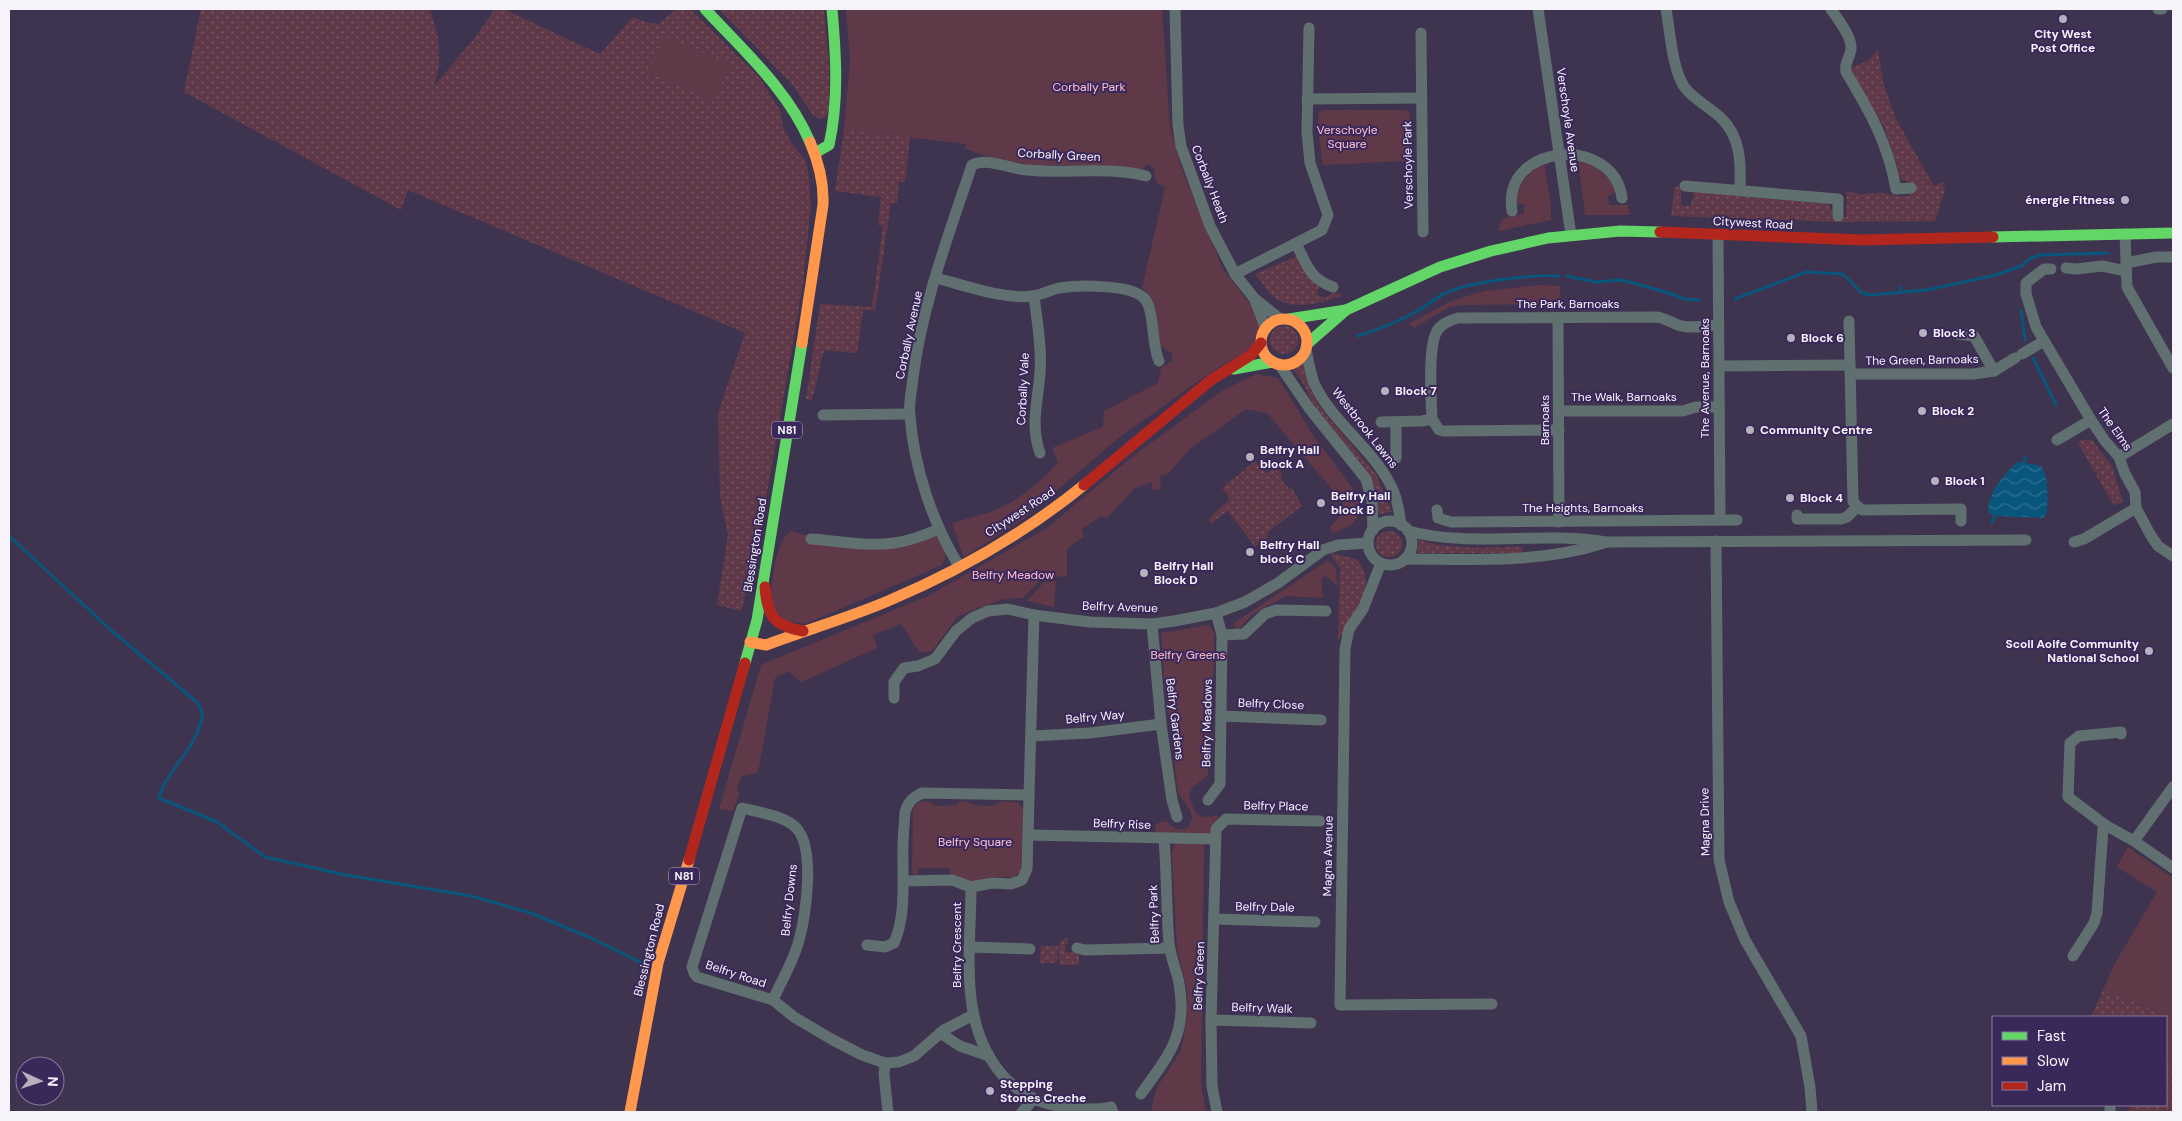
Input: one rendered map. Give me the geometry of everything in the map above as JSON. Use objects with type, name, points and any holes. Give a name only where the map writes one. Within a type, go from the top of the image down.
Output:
[{"type":"street","name":"Blessington Road","points":[[630,1112],[658,963],[714,778],[757,620],[823,218],[823,182],[815,153],[799,120],[781,93],[706,9]]},
{"type":"street","points":[[815,153],[829,145],[834,124],[838,76],[832,9]]},
{"type":"street","name":"Corbally Heath","points":[[1175,9],[1178,125],[1181,146],[1210,226],[1235,274],[1254,298]]},
{"type":"street","name":"Verschoyle Avenue","points":[[1538,9],[1571,235]]},
{"type":"street","points":[[1666,9],[1677,73],[1684,87],[1721,118],[1735,138],[1741,160],[1740,190]]},
{"type":"street","points":[[1831,9],[1851,42],[1851,52],[1845,64],[1846,72],[1882,134],[1892,163],[1896,189],[1911,188]]},
{"type":"street","points":[[1235,274],[1322,230],[1328,215],[1310,163],[1307,132],[1309,28]]},
{"type":"street","name":"Verschoyle Park","points":[[1421,33],[1420,98],[1423,232]]},
{"type":"street","points":[[1307,99],[1420,98]]},
{"type":"street","points":[[1512,211],[1512,187],[1520,174],[1536,160],[1558,156],[1576,154],[1605,167],[1616,178],[1622,198]]},
{"type":"street","name":"Corbally Green","points":[[972,165],[980,161],[1027,170],[1090,170],[1146,176]]},
{"type":"street","name":"Corbally Avenue","points":[[959,566],[939,529],[921,477],[909,414],[916,359],[936,278],[972,165]]},
{"type":"street","points":[[1685,186],[1838,199],[1838,216]]},
{"type":"street","name":"Citywest Road","points":[[1284,319],[1346,310],[1440,267],[1521,243],[1571,235],[1620,231],[1866,240],[2173,233]]},
{"type":"street","points":[[2125,234],[2126,287],[2173,368]]},
{"type":"street","name":"The Avenue, Barnoaks","points":[[1718,235],[1720,520]]},
{"type":"street","points":[[1296,244],[1310,273],[1320,282],[1333,287]]},
{"type":"street","points":[[2066,268],[2126,267],[2156,257],[2173,257]]},
{"type":"street","name":"The Elms","points":[[2051,269],[2044,269],[2026,283],[2032,318],[2091,420],[2105,441],[2119,457],[2125,474],[2135,492],[2136,508],[2158,546],[2173,556]]},
{"type":"street","points":[[936,278],[1004,294],[1034,296],[1058,288],[1077,287],[1126,289],[1137,293],[1145,299],[1150,308],[1155,350],[1159,360]]},
{"type":"street","name":"Corbally Vale","points":[[1034,296],[1039,340],[1040,372],[1034,438],[1040,453]]},
{"type":"street","points":[[1254,298],[1284,319],[1295,322],[1304,331],[1306,346],[1302,355],[1292,363],[1276,363]]},
{"type":"street","points":[[1254,298],[1266,328],[1262,344],[1263,351],[1276,363],[1309,408],[1366,479],[1372,500],[1373,530],[1368,543],[1372,555],[1381,563],[1394,565],[1405,559],[1522,559],[1587,548],[1606,542]]},
{"type":"street","name":"Citywest Road","points":[[1306,346],[1346,310]]},
{"type":"street","name":"The Park, Barnoaks","points":[[1432,419],[1432,347],[1436,331],[1449,320],[1458,318],[1656,317],[1665,318],[1688,327],[1718,325]]},
{"type":"street","name":"Barnoaks","points":[[1558,318],[1559,522]]},
{"type":"street","points":[[1266,328],[1284,319]]},
{"type":"street","name":"The Green, Barnoaks","points":[[1850,321],[1853,502],[1857,507]]},
{"type":"street","name":"The Green, Barnoaks","points":[[1958,334],[1974,336],[1994,371]]},
{"type":"street","name":"The Green, Barnoaks","points":[[1720,366],[1972,374],[1994,371],[2044,341]]},
{"type":"street","name":"Citywest Road","points":[[750,642],[766,645],[888,601],[959,566],[1050,511],[1198,390],[1250,355],[1262,344]]},
{"type":"street","name":"Westbrook Lawns","points":[[1306,346],[1314,382],[1324,399],[1382,470],[1391,486],[1405,528]]},
{"type":"street","name":"Citywest Road","points":[[1225,371],[1276,363]]},
{"type":"street","name":"The Walk, Barnoaks","points":[[1559,411],[1683,411],[1696,407],[1719,407]]},
{"type":"street","points":[[823,414],[909,414]]},
{"type":"street","points":[[1382,422],[1422,422],[1432,419],[1439,430],[1443,431],[1559,430]]},
{"type":"street","points":[[2057,440],[2091,420]]},
{"type":"street","points":[[1396,422],[1396,458]]},
{"type":"street","points":[[2119,457],[2173,424]]},
{"type":"street","points":[[1797,515],[1798,519],[1841,519],[1847,517],[1857,507],[1862,510],[1961,509],[1961,521]]},
{"type":"street","points":[[2074,542],[2084,539],[2136,508]]},
{"type":"street","name":"The Heights, Barnoaks","points":[[1437,510],[1438,518],[1451,522],[1737,520]]},
{"type":"street","points":[[1373,530],[1383,523],[1389,522],[1425,536],[1466,540],[1554,538],[1606,542],[2026,540]]},
{"type":"street","points":[[1405,528],[1411,537],[1411,549],[1405,559]]},
{"type":"street","points":[[811,538],[870,544],[894,544],[939,529]]},
{"type":"street","name":"Magna Drive","points":[[1716,541],[1719,860],[1729,902],[1745,940],[1801,1036],[1810,1087],[1812,1112]]},
{"type":"street","name":"Belfry Avenue","points":[[894,698],[894,682],[904,668],[918,666],[935,659],[956,631],[972,618],[988,611],[1008,609],[1034,615],[1090,622],[1152,624],[1216,613],[1245,602],[1278,583],[1323,550],[1338,545],[1368,543]]},
{"type":"street","name":"Magna Avenue","points":[[1381,563],[1363,609],[1349,629],[1345,649],[1340,1005],[1492,1004]]},
{"type":"street","points":[[764,573],[765,596],[772,619],[785,628],[803,631]]},
{"type":"street","points":[[1222,635],[1244,634],[1265,614],[1276,610],[1326,611]]},
{"type":"street","name":"Belfry Meadows","points":[[1208,800],[1220,784],[1222,635],[1216,613]]},
{"type":"street","points":[[904,881],[952,880],[971,887],[992,883],[1011,884],[1022,880],[1027,870],[1034,615]]},
{"type":"street","name":"Belfry Gardens","points":[[1152,624],[1161,724],[1172,800],[1177,817]]},
{"type":"street","name":"Belfry Close","points":[[1221,716],[1321,720]]},
{"type":"street","name":"Belfry Way","points":[[1031,736],[1090,733],[1161,724]]},
{"type":"street","points":[[2121,734],[2121,732],[2079,736],[2070,743],[2068,748],[2068,797],[2105,825],[2134,841],[2173,868]]},
{"type":"street","points":[[2134,841],[2173,787]]},
{"type":"street","points":[[867,945],[885,947],[894,943],[899,930],[904,881],[905,812],[913,798],[922,793],[1029,795]]},
{"type":"street","name":"Belfry Road","points":[[742,808],[692,967],[698,977],[773,1000],[794,1017],[833,1040],[862,1056],[885,1063],[898,1062],[914,1056],[940,1033],[973,1015]]},
{"type":"street","name":"Belfry Downs","points":[[742,808],[773,816],[794,826],[805,843],[808,870],[799,942],[773,1000]]},
{"type":"street","name":"Belfry Place","points":[[1215,839],[1216,829],[1226,819],[1320,821]]},
{"type":"street","points":[[2073,956],[2094,923],[2097,913],[2103,829],[2105,825]]},
{"type":"street","name":"Belfry Rise","points":[[1028,835],[1215,839]]},
{"type":"street","name":"Belfry Park","points":[[1142,1094],[1172,1051],[1178,1034],[1182,1007],[1169,948],[1164,839]]},
{"type":"street","name":"Belfry Green","points":[[1215,839],[1212,1086],[1217,1112]]},
{"type":"street","name":"Belfry Crescent","points":[[971,887],[969,976],[973,1015],[981,1041],[994,1066],[1012,1085],[1033,1100],[1048,1104],[1097,1110],[1111,1107],[1113,1112]]},
{"type":"street","name":"Belfry Dale","points":[[1214,919],[1315,922]]},
{"type":"street","points":[[969,947],[1030,949]]},
{"type":"street","points":[[1077,948],[1085,950],[1169,948]]},
{"type":"street","name":"Belfry Walk","points":[[1212,1020],[1312,1023]]},
{"type":"street","points":[[940,1033],[960,1046],[989,1056]]},
{"type":"street","points":[[885,1063],[884,1074],[888,1112]]},
{"type":"street","points":[[1022,1112],[1033,1100]]},
{"type":"green space","points":[[201,9],[430,9],[438,37],[439,65],[434,86],[473,40],[495,9],[503,9],[600,54],[633,17],[645,22],[658,24],[677,9],[690,9],[759,77],[780,110],[783,127],[791,142],[805,160],[811,204],[803,283],[757,552],[741,611],[717,605],[728,534],[720,496],[718,413],[745,333],[408,190],[401,210],[184,92]]},
{"type":"green space","points":[[719,9],[824,9],[829,67],[829,110],[826,117],[820,119],[813,115],[792,84]]},
{"type":"green space","name":"Corbally Park","points":[[846,9],[1162,9],[1170,127],[1183,172],[1223,269],[1257,313],[1262,327],[1257,345],[1214,370],[1120,437],[1023,519],[964,557],[952,523],[982,515],[1008,504],[1023,494],[1039,482],[1058,462],[1052,448],[1103,427],[1104,411],[1158,383],[1161,368],[1172,361],[1172,354],[1159,345],[1155,306],[1148,293],[1142,288],[1165,187],[1156,182],[1154,168],[1147,164],[1143,169],[1080,165],[1030,165],[983,155],[965,149],[966,144],[844,130],[850,61]]},
{"type":"green space","points":[[664,36],[730,64],[714,101],[648,73]]},
{"type":"green space","points":[[1878,49],[1883,82],[1895,117],[1934,186],[1942,182],[1945,190],[1935,221],[1839,222],[1671,216],[1675,186],[1681,188],[1681,206],[1690,206],[1695,192],[1829,204],[1832,217],[1846,217],[1847,191],[1858,194],[1885,193],[1909,196],[1912,183],[1902,180],[1898,175],[1899,171],[1884,126],[1862,92],[1851,68],[1869,60]]},
{"type":"green space","name":"Verschoyle Square","points":[[1323,110],[1406,110],[1410,114],[1411,158],[1406,161],[1323,165],[1318,129],[1319,112]]},
{"type":"green space","points":[[844,130],[910,137],[905,182],[899,182],[897,203],[891,203],[875,311],[863,310],[857,353],[824,350],[812,400],[806,399],[820,304],[872,307],[883,226],[878,225],[881,197],[835,191]]},
{"type":"green space","points":[[1578,158],[1600,171],[1617,191],[1608,196],[1609,205],[1628,205],[1630,215],[1585,215]]},
{"type":"green space","points":[[1544,163],[1551,204],[1551,220],[1498,231],[1502,219],[1524,213],[1524,204],[1517,204],[1516,198],[1520,186],[1534,170]]},
{"type":"green space","points":[[1297,256],[1306,276],[1319,287],[1317,295],[1326,298],[1334,292],[1343,295],[1318,303],[1300,305],[1283,302],[1275,298],[1255,274]]},
{"type":"green space","points":[[1539,285],[1560,286],[1561,304],[1462,305],[1449,307],[1414,328],[1409,324],[1453,300],[1485,291]]},
{"type":"green space","points":[[1284,326],[1294,330],[1298,340],[1294,350],[1284,354],[1274,350],[1270,340],[1274,330]]},
{"type":"green space","points":[[1304,363],[1310,389],[1322,410],[1376,474],[1392,512],[1378,514],[1377,493],[1372,480],[1321,416],[1301,380],[1293,370]]},
{"type":"green space","name":"Belfry Meadow","points":[[1256,374],[1278,378],[1313,435],[1356,493],[1359,509],[1356,519],[1352,523],[1332,533],[1330,527],[1343,513],[1343,502],[1267,413],[1246,409],[1190,449],[1168,474],[1160,476],[1161,490],[1153,490],[1152,482],[1135,488],[1106,519],[1101,516],[1081,530],[1084,536],[1067,549],[1067,576],[1042,578],[1023,598],[1003,599],[958,616],[932,651],[919,652],[901,624],[873,635],[877,648],[801,682],[788,671],[775,678],[758,773],[742,776],[737,788],[739,794],[733,811],[719,809],[761,665],[928,596],[1047,528],[1132,457],[1222,391]]},
{"type":"green space","points":[[2081,440],[2092,440],[2112,466],[2123,502],[2115,505],[2111,501],[2078,443]]},
{"type":"green space","points":[[1255,461],[1266,473],[1277,468],[1283,475],[1280,478],[1289,489],[1292,488],[1302,506],[1268,532],[1267,538],[1255,547],[1228,511],[1210,524],[1209,518],[1230,499],[1222,488]]},
{"type":"green space","points":[[935,529],[946,555],[942,565],[805,624],[785,621],[770,606],[777,555],[780,546],[790,531],[809,536],[870,543]]},
{"type":"green space","points":[[1389,531],[1398,535],[1402,544],[1398,553],[1389,557],[1380,553],[1376,544],[1380,535]]},
{"type":"green space","points":[[1419,539],[1429,543],[1456,547],[1523,547],[1522,553],[1417,553]]},
{"type":"green space","points":[[1332,553],[1358,560],[1366,579],[1365,593],[1359,608],[1338,641],[1340,568],[1332,557]]},
{"type":"green space","points":[[1327,561],[1330,561],[1336,569],[1337,586],[1326,576],[1321,579],[1323,598],[1285,596],[1253,614],[1237,631],[1234,623]]},
{"type":"green space","points":[[1056,581],[1054,607],[1027,601],[1044,582]]},
{"type":"green space","name":"Belfry Greens","points":[[1209,625],[1214,632],[1214,658],[1208,775],[1192,788],[1189,797],[1196,814],[1203,817],[1219,816],[1218,822],[1204,843],[1201,1083],[1206,1112],[1151,1112],[1156,1089],[1181,1051],[1187,1017],[1187,989],[1177,949],[1172,855],[1175,842],[1156,834],[1155,824],[1166,821],[1176,829],[1184,829],[1188,828],[1192,818],[1190,810],[1178,793],[1164,677],[1161,633]]},
{"type":"green space","name":"Belfry Square","points":[[928,801],[936,806],[957,805],[959,801],[981,806],[991,806],[1001,801],[1019,803],[1023,808],[1021,871],[1014,877],[989,877],[973,882],[951,876],[949,868],[918,868],[917,876],[912,873],[913,808],[918,803]]},
{"type":"green space","points":[[2128,847],[2173,878],[2173,1069],[2167,1064],[2167,1016],[2157,1016],[2159,1012],[2103,990],[2114,965],[2157,892],[2117,867]]},
{"type":"green space","points":[[1065,938],[1068,938],[1068,944],[1065,944],[1065,952],[1079,953],[1079,965],[1059,965],[1059,944]]},
{"type":"green space","points":[[1041,946],[1058,946],[1057,963],[1040,963]]},
{"type":"green space","points":[[2103,990],[2159,1012],[2157,1016],[2091,1016]]},
{"type":"green space","points":[[2167,1064],[2173,1069],[2173,1112],[2128,1112],[2130,1110],[2128,1106],[2167,1106]]},
{"type":"water","points":[[2017,462],[2038,465],[2043,470],[2047,481],[2047,513],[2043,518],[1995,516],[1988,512],[1994,491],[2002,478]]},
{"type":"waterway","points":[[1735,299],[1806,272],[1843,274],[1862,293],[1870,295],[1926,290],[1996,275],[2021,266],[2031,258],[2040,255],[2108,253]]},
{"type":"waterway","points":[[1358,336],[1405,318],[1458,288],[1535,276],[1559,276]]},
{"type":"waterway","points":[[1567,276],[1596,282],[1622,280],[1684,299],[1699,300]]},
{"type":"waterway","points":[[1901,287],[1901,292]]},
{"type":"waterway","points":[[2021,310],[2025,340]]},
{"type":"waterway","points":[[2033,358],[2056,405]]},
{"type":"waterway","points":[[2023,463],[2026,457]]},
{"type":"waterway","points":[[1992,522],[1995,516]]},
{"type":"waterway","points":[[9,536],[112,631],[198,703],[202,716],[199,729],[188,750],[168,778],[159,798],[217,822],[265,857],[346,875],[471,896],[531,913],[591,938],[644,964]]},
{"type":"traffic: fast","points":[[705,9],[764,71],[790,105],[810,142]]},
{"type":"traffic: fast","points":[[815,153],[829,145],[832,128],[835,94],[832,9]]},
{"type":"traffic: fast","points":[[1307,344],[1346,310],[1440,267],[1491,251],[1548,238],[1620,231],[1660,232]]},
{"type":"traffic: fast","points":[[1993,237],[2173,233]]},
{"type":"traffic: fast","points":[[1289,319],[1346,310]]},
{"type":"traffic: fast","points":[[745,663],[757,620],[802,343]]},
{"type":"traffic: fast","points":[[1234,369],[1273,362]]},
{"type":"traffic: slow","points":[[802,343],[823,205],[820,173],[810,142]]},
{"type":"traffic: slow","points":[[1284,319],[1297,323],[1303,329],[1307,342],[1303,355],[1297,361],[1284,365],[1271,361],[1265,355],[1261,342],[1265,329],[1271,323],[1284,319]]},
{"type":"traffic: slow","points":[[750,642],[766,645],[858,613],[914,590],[965,564],[1015,535],[1084,485]]},
{"type":"traffic: slow","points":[[630,1112],[658,963],[689,860]]},
{"type":"traffic: jam","points":[[1660,232],[1862,240],[1993,237]]},
{"type":"traffic: jam","points":[[1084,485],[1211,380],[1251,355],[1261,343]]},
{"type":"traffic: jam","points":[[765,587],[770,612],[774,618],[785,626],[803,631]]},
{"type":"traffic: jam","points":[[689,860],[745,663]]},
{"type":"place","name":"City West Post Office","points":[[2063,19]]},
{"type":"place","name":"énergie Fitness","points":[[2125,200]]},
{"type":"place","name":"Block 3","points":[[1923,333]]},
{"type":"place","name":"Block 6","points":[[1791,338]]},
{"type":"place","name":"Block 7","points":[[1385,391]]},
{"type":"place","name":"Block 2","points":[[1922,411]]},
{"type":"place","name":"Community Centre","points":[[1750,430]]},
{"type":"place","name":"Belfry Hall block A","points":[[1250,457]]},
{"type":"place","name":"Block 1","points":[[1935,481]]},
{"type":"place","name":"Block 4","points":[[1790,498]]},
{"type":"place","name":"Belfry Hall block B","points":[[1321,503]]},
{"type":"place","name":"Belfry Hall block C","points":[[1250,552]]},
{"type":"place","name":"Belfry Hall Block D","points":[[1144,573]]},
{"type":"place","name":"Scoil Aoife Community National School","points":[[2149,651]]},
{"type":"place","name":"Stepping Stones Creche","points":[[990,1091]]}]
